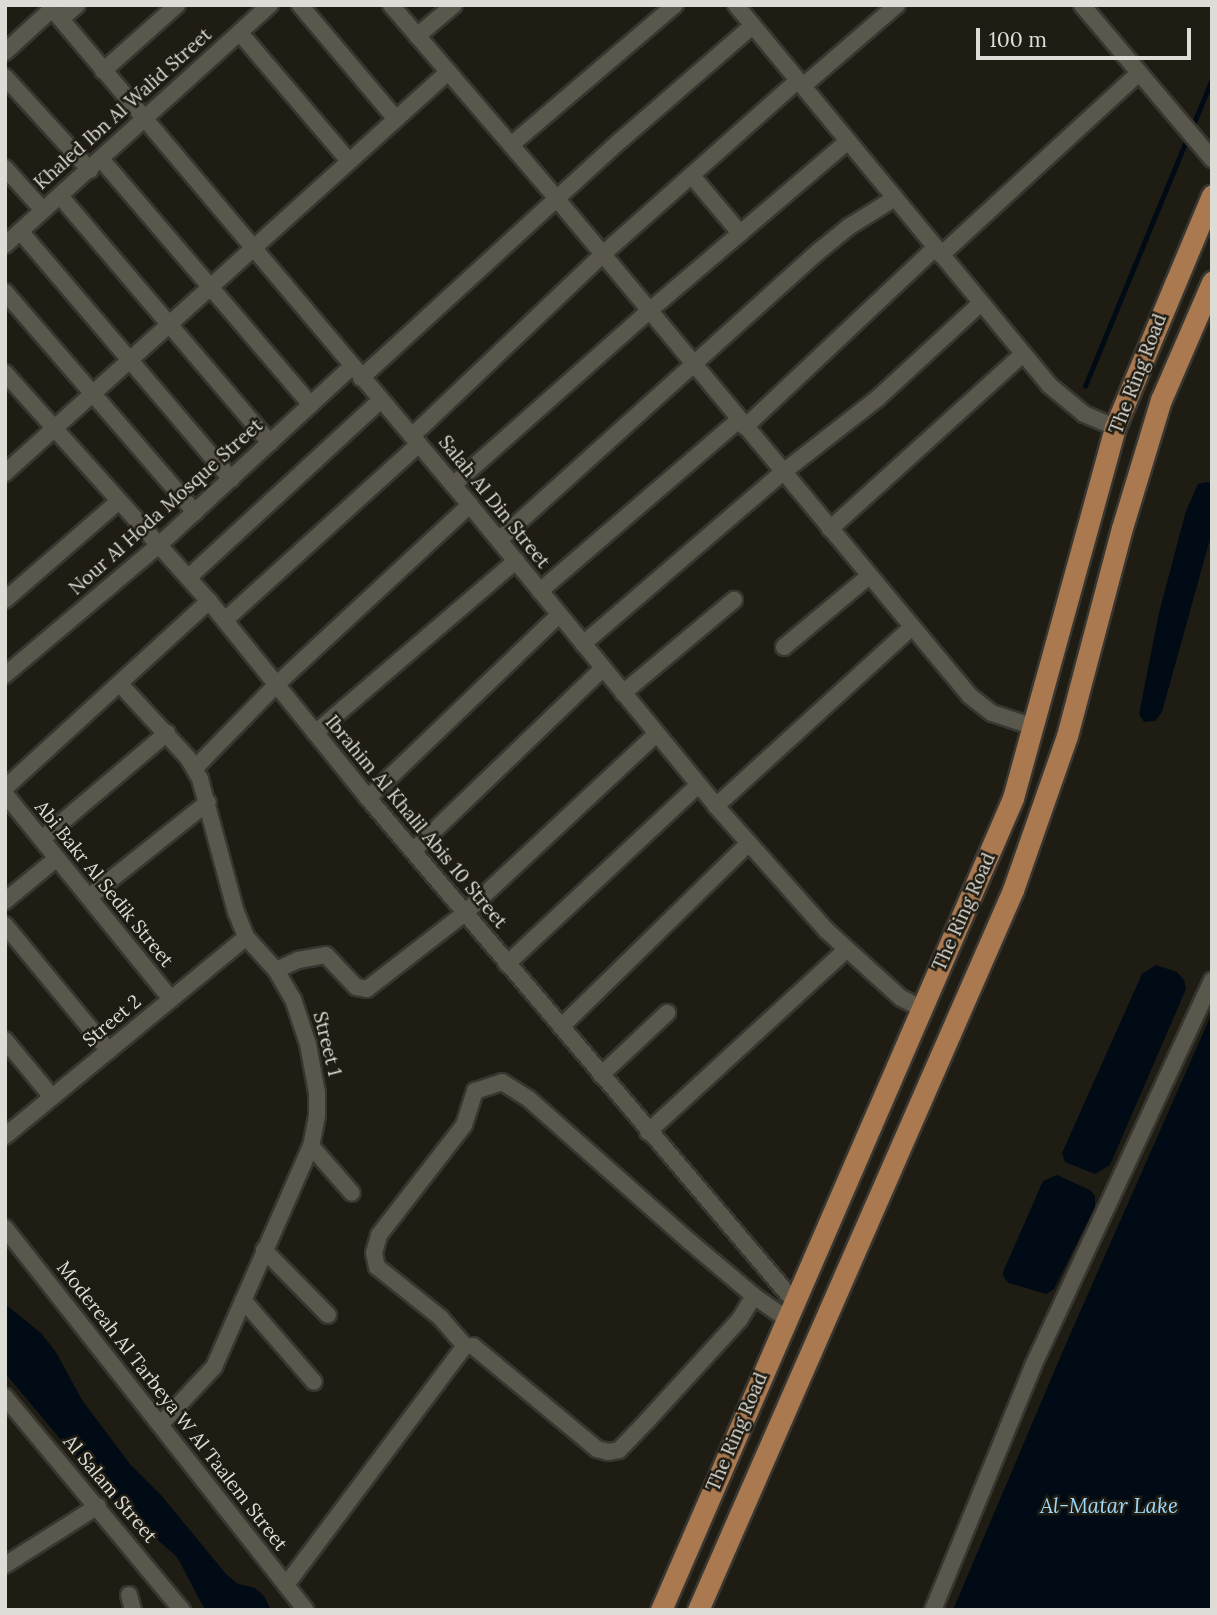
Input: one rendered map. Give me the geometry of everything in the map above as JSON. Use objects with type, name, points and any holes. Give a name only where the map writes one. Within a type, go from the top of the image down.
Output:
[{"type":"main road","name":"The Ring Road","points":[[662,1610],[1013,798],[1115,427],[1212,195]]},
{"type":"main road","name":"The Ring Road","points":[[698,1610],[1013,890],[1067,736],[1122,528],[1161,400],[1212,282]]},
{"type":"street","points":[[5,52],[54,11],[77,5]]},
{"type":"street","points":[[103,71],[177,5]]},
{"type":"street","name":"Khaled Ibn Al Walid Street","points":[[5,245],[270,5]]},
{"type":"street","points":[[300,5],[396,119]]},
{"type":"street","points":[[391,5],[603,254],[912,628],[979,703],[992,713],[1034,727]]},
{"type":"street","points":[[417,36],[454,5]]},
{"type":"street","points":[[511,145],[675,5]]},
{"type":"street","points":[[736,5],[1060,397],[1084,414],[1115,427]]},
{"type":"street","points":[[225,620],[416,440],[603,254],[801,83],[897,5]]},
{"type":"street","points":[[1082,5],[1212,159]]},
{"type":"street","name":"Salah Al Din Street","points":[[54,11],[254,247],[356,373],[416,440],[716,806],[813,915],[901,998],[921,1008]]},
{"type":"street","name":"Nour Al Hoda Mosque Street","points":[[5,675],[159,545],[311,405],[356,373],[752,26]]},
{"type":"street","points":[[240,33],[349,161]]},
{"type":"street","points":[[5,473],[448,72]]},
{"type":"street","points":[[540,591],[742,423],[1139,73]]},
{"type":"street","points":[[5,77],[96,164],[209,287],[311,405]]},
{"type":"street","points":[[453,485],[649,311],[848,141]]},
{"type":"street","points":[[5,168],[43,210]]},
{"type":"street","points":[[692,176],[740,233]]},
{"type":"street","points":[[60,196],[270,443]]},
{"type":"street","points":[[499,540],[819,251],[850,226],[895,198]]},
{"type":"street","points":[[20,231],[231,478]]},
{"type":"street","points":[[5,292],[195,512]]},
{"type":"street","points":[[583,644],[782,473],[878,398],[981,303]]},
{"type":"street","points":[[830,529],[1023,354]]},
{"type":"street","name":"Ibrahim Al Khalil Abis 10 Street","points":[[5,373],[225,620],[368,798],[648,1132],[790,1309]]},
{"type":"street","points":[[188,577],[381,400]]},
{"type":"street","points":[[5,600],[118,501]]},
{"type":"street","points":[[195,768],[276,685],[470,505]]},
{"type":"street","points":[[315,733],[516,561]]},
{"type":"street","points":[[784,648],[869,576]]},
{"type":"street","points":[[623,693],[734,600]]},
{"type":"street","points":[[5,788],[209,601]]},
{"type":"street","points":[[368,798],[559,615]]},
{"type":"street","points":[[716,806],[912,628]]},
{"type":"street","points":[[413,851],[603,668]]},
{"type":"street","name":"Street 1","points":[[120,684],[167,733],[195,768],[208,802],[227,886],[246,937],[276,970],[301,1020],[313,1067],[317,1116],[311,1146],[214,1367],[160,1425]]},
{"type":"street","points":[[42,839],[167,733]]},
{"type":"street","points":[[276,970],[298,960],[326,956],[356,987],[361,991],[367,989],[465,913],[656,734]]},
{"type":"street","points":[[507,964],[698,785]]},
{"type":"street","name":"Abi Bakr Al Sedik Street","points":[[5,794],[171,999]]},
{"type":"street","points":[[89,897],[208,802]]},
{"type":"street","points":[[561,1027],[749,843]]},
{"type":"street","points":[[5,901],[57,858]]},
{"type":"street","points":[[5,925],[109,1051]]},
{"type":"street","name":"Street 2","points":[[5,1136],[246,937]]},
{"type":"street","points":[[648,1132],[848,949]]},
{"type":"street","points":[[933,1610],[1033,1366],[1212,981]]},
{"type":"street","points":[[601,1076],[667,1013]]},
{"type":"street","points":[[5,1040],[52,1097]]},
{"type":"street","points":[[754,1296],[740,1319],[646,1422],[618,1450],[608,1452],[597,1449],[473,1346],[465,1346],[441,1318],[377,1267],[374,1253],[379,1236],[464,1125],[475,1091],[502,1082],[529,1099],[754,1296],[790,1309]]},
{"type":"street","points":[[311,1146],[352,1193]]},
{"type":"street","name":"Modereah Al Tarbeya W Al Taalem Street","points":[[5,1228],[306,1610]]},
{"type":"street","points":[[264,1250],[328,1315]]},
{"type":"street","points":[[243,1300],[314,1382]]},
{"type":"street","points":[[286,1585],[465,1346]]},
{"type":"street","name":"Al Salam Street","points":[[5,1397],[182,1610]]},
{"type":"street","points":[[5,1565],[98,1506]]},
{"type":"water","points":[[1212,483],[1212,532],[1162,712],[1155,721],[1144,722],[1139,714],[1159,613],[1186,511],[1198,484]]},
{"type":"water","points":[[1156,965],[1177,972],[1184,980],[1186,989],[1110,1165],[1095,1174],[1065,1162],[1062,1153],[1142,974]]},
{"type":"water","name":"Al-Matar Lake","points":[[1212,1013],[1212,1610],[953,1610],[1065,1346]]},
{"type":"water","points":[[1057,1175],[1090,1190],[1095,1196],[1095,1207],[1054,1289],[1046,1294],[1009,1283],[1003,1272],[1043,1181]]},
{"type":"water","points":[[5,1304],[41,1333],[56,1352],[82,1400],[130,1464],[161,1495],[226,1574],[238,1584],[255,1588],[264,1596],[271,1610],[207,1610],[203,1606],[177,1557],[108,1496],[5,1373]]},
{"type":"waterway","points":[[1191,130],[1212,79]]},
{"type":"waterway","points":[[1085,386],[1187,138]]}]
